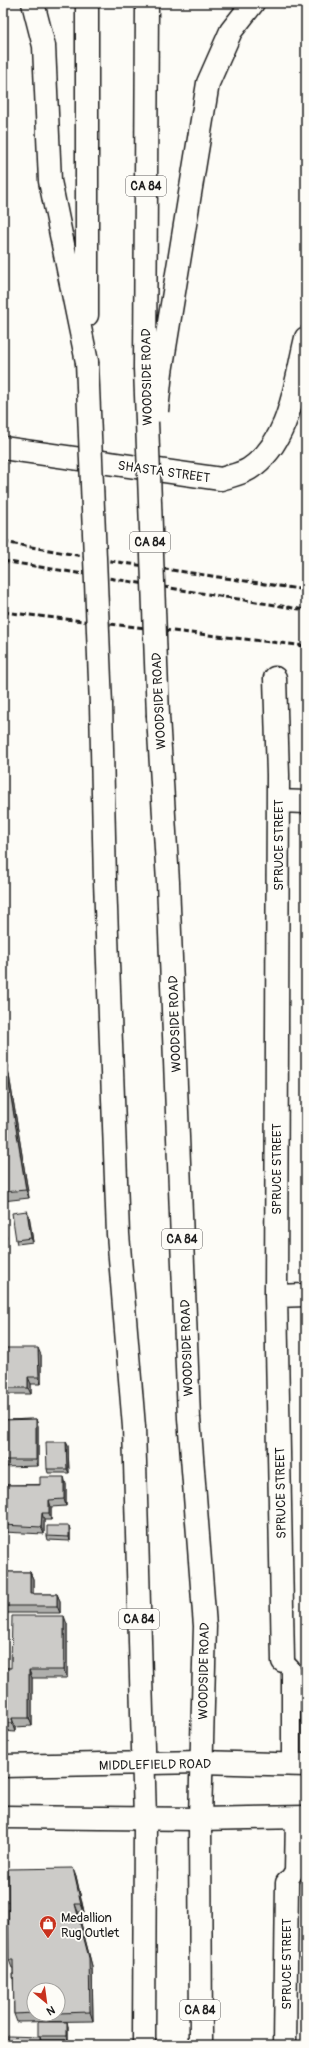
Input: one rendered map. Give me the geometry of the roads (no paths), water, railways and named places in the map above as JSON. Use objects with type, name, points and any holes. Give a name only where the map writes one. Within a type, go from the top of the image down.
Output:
[{"type":"main road","points":[[33,3],[44,46],[50,181],[87,362]]},
{"type":"main road","name":"CA 84","points":[[87,3],[87,362],[101,705],[105,889],[118,1234],[134,1427],[145,1819],[144,2045]]},
{"type":"main road","name":"WOODSIDE ROAD","points":[[147,3],[153,370],[148,490],[158,716],[168,882],[189,1418],[205,1626],[200,1820],[201,2045]]},
{"type":"main road","points":[[153,370],[208,83],[231,31],[253,3]]},
{"type":"main road","name":"SHASTA STREET","points":[[3,448],[221,479],[249,469],[269,452],[291,408],[306,338]]},
{"type":"main road","name":"SPRUCE STREET","points":[[275,678],[278,801],[276,1296],[283,1660]]},
{"type":"main road","points":[[278,801],[306,802]]},
{"type":"main road","points":[[276,1296],[306,1295]]},
{"type":"main road","name":"MIDDLEFIELD ROAD","points":[[3,1766],[201,1762],[299,1765]]},
{"type":"main road","points":[[3,1817],[200,1820],[300,1817]]},
{"type":"main road","name":"SPRUCE STREET","points":[[286,2045],[287,1883]]},
{"type":"lane","points":[[283,1660],[291,1669],[299,1765]]},
{"type":"lane","points":[[287,1883],[294,1872],[300,1817]]},
{"type":"railway","points":[[3,542],[111,561],[306,590]]},
{"type":"railway","points":[[3,561],[306,610]]},
{"type":"railway","points":[[3,612],[306,646]]},
{"type":"place","name":"Medallion Rug Outlet","points":[[48,1939]]}]
